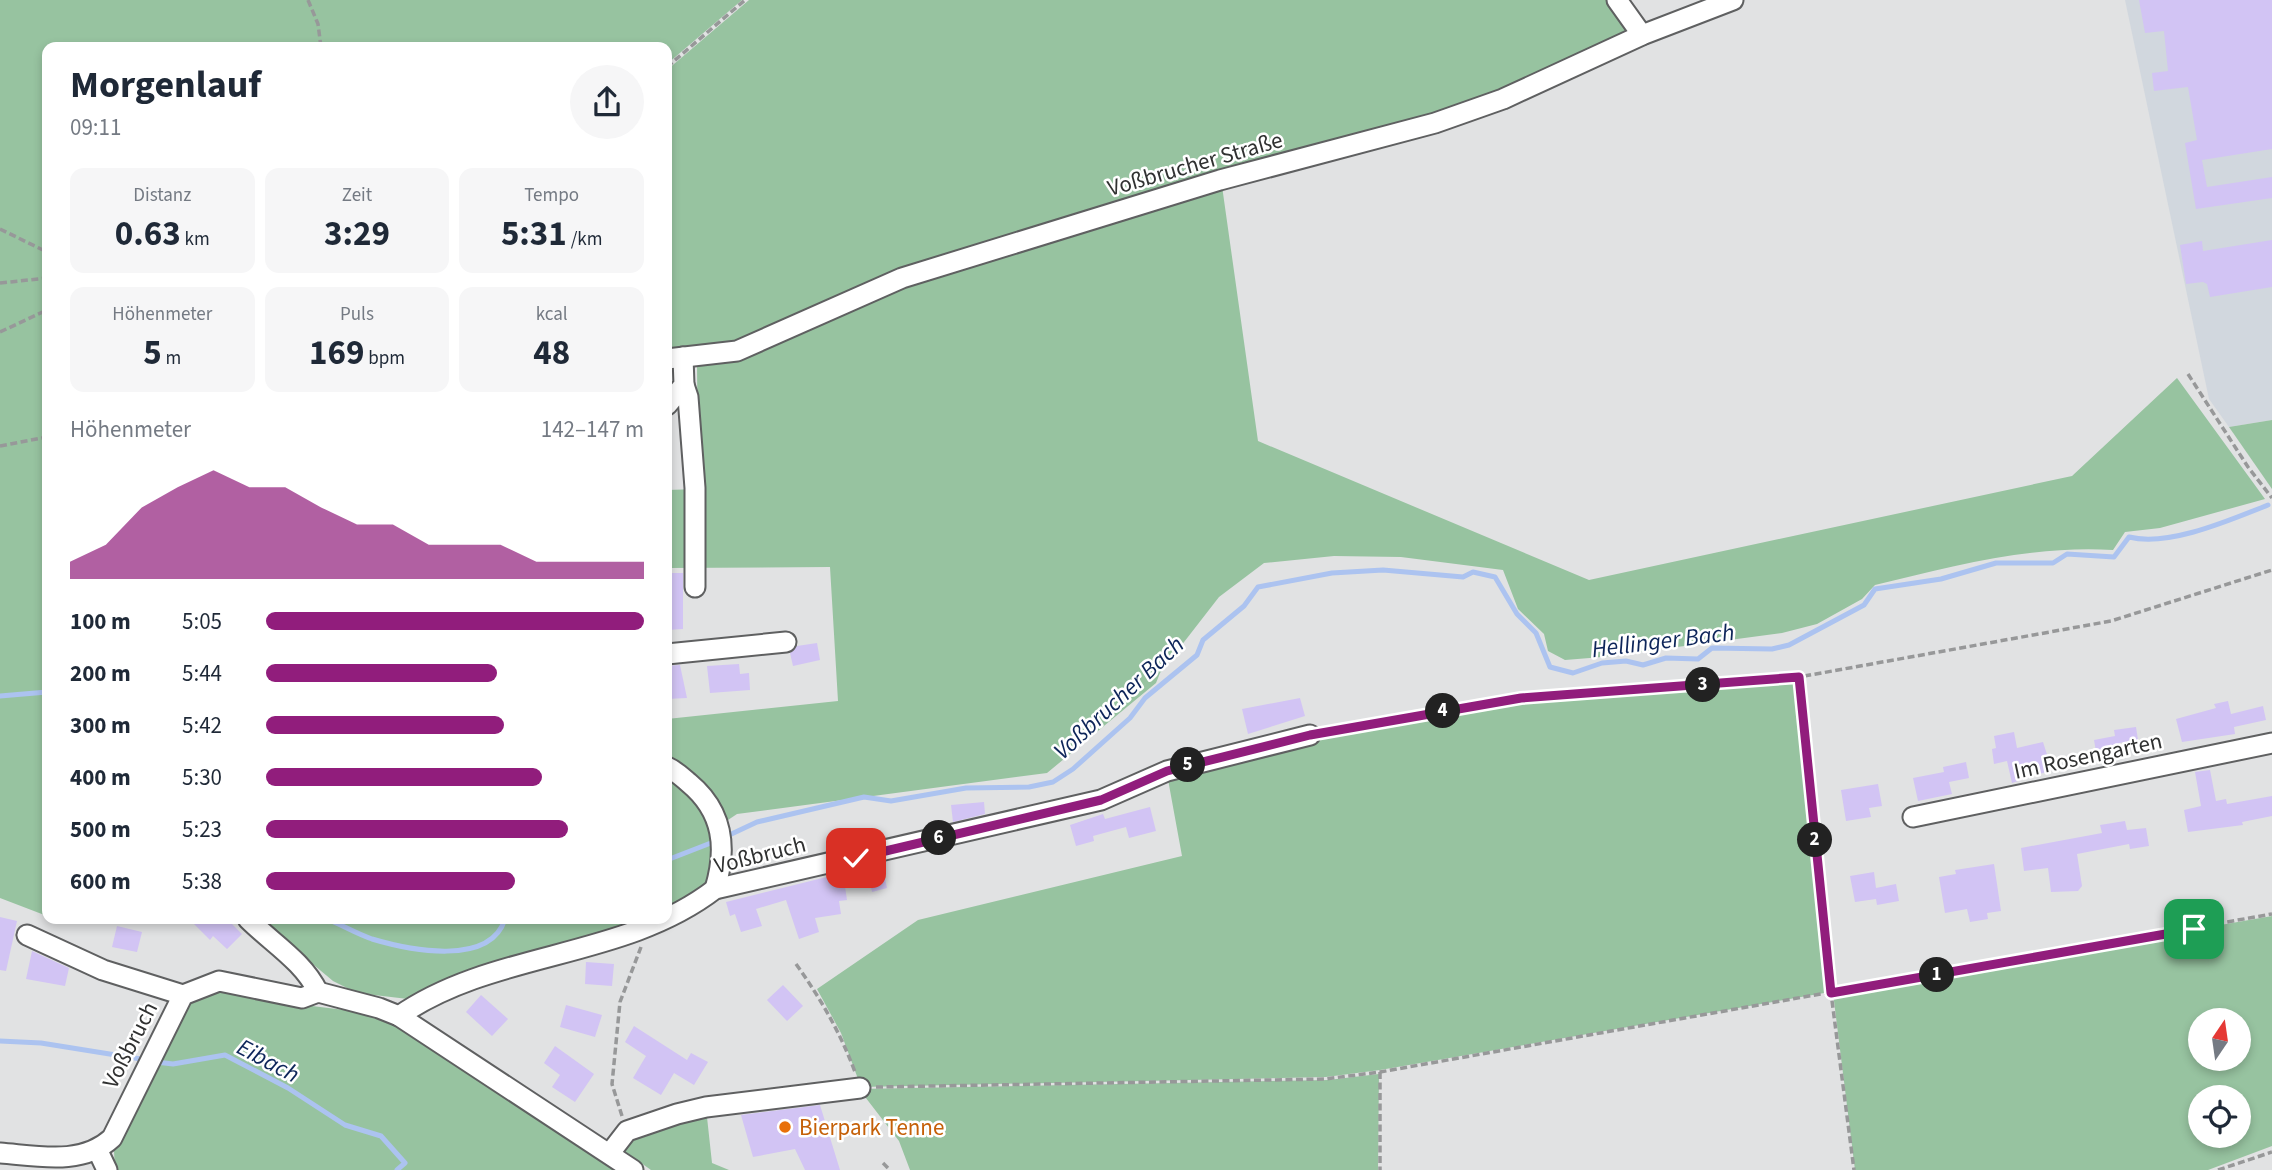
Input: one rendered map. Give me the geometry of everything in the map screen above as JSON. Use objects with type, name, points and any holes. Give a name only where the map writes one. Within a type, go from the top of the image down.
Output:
[{"type":"street","points":[[1617,0],[1643,35]]},
{"type":"street","name":"Voßbrucher Straße","points":[[675,358],[737,351],[901,278],[1220,180],[1435,123],[1503,99],[1643,35],[1733,0]]},
{"type":"street","points":[[675,358],[688,397],[695,488],[695,587]]},
{"type":"street","points":[[672,399],[684,385]]},
{"type":"street","points":[[672,653],[786,642]]},
{"type":"street","name":"Voßbruch","points":[[672,916],[715,890],[1101,800],[1167,771],[1310,735]]},
{"type":"street","name":"Im Rosengarten","points":[[1913,817],[2272,743]]},
{"type":"street","name":"Voßbruch","points":[[672,771],[702,793],[720,826],[723,850],[715,890]]},
{"type":"street","points":[[254,924],[312,979],[318,992]]},
{"type":"street","name":"Voßbruch","points":[[399,1016],[425,998],[459,984],[544,956],[648,929],[657,924]]},
{"type":"street","points":[[27,935],[103,970],[183,995]]},
{"type":"street","name":"Voßbruch","points":[[98,1151],[112,1138],[183,995],[219,981],[302,998],[318,992],[399,1016],[633,1170]]},
{"type":"street","points":[[610,1153],[627,1131],[706,1107],[860,1088]]},
{"type":"street","points":[[0,1153],[68,1158],[98,1151],[107,1170]]},
{"type":"path","points":[[308,0],[318,24],[320,42]]},
{"type":"path","points":[[672,63],[745,0]]},
{"type":"path","points":[[0,229],[42,250]]},
{"type":"path","points":[[0,283],[42,279]]},
{"type":"path","points":[[0,332],[42,312]]},
{"type":"path","points":[[2188,374],[2248,467],[2272,498]]},
{"type":"path","points":[[0,446],[42,439]]},
{"type":"path","points":[[1310,735],[1521,698],[1799,677],[2111,621],[2272,570]]},
{"type":"path","points":[[1799,677],[1831,993],[1854,1170]]},
{"type":"path","points":[[796,964],[840,1033],[860,1088],[1325,1079],[1380,1072],[2272,914]]},
{"type":"path","points":[[627,1131],[612,1084],[620,1002],[648,929]]},
{"type":"path","points":[[1380,1072],[1380,1170]]},
{"type":"path","points":[[2218,1170],[2272,1152]]},
{"type":"path","points":[[883,1163],[890,1170]]},
{"type":"shaded area","points":[[2125,0],[2272,0],[2272,420],[2229,427],[2209,399]]},
{"type":"green space","points":[[0,0],[742,0],[672,60],[672,42],[42,42],[42,914],[0,898]]},
{"type":"green space","points":[[749,0],[1609,0],[1631,31],[1626,38],[1468,104],[749,337],[723,344],[672,350],[672,66]]},
{"type":"green space","points":[[1222,186],[1258,441],[1589,580],[2072,476],[2177,378],[2265,499],[2160,528],[2125,532],[2113,550],[2053,551],[1993,558],[1875,585],[1862,599],[1817,624],[1782,633],[1565,660],[1548,651],[1544,634],[1518,609],[1503,570],[1401,557],[1334,556],[1264,563],[1219,597],[1160,673],[1156,683],[1047,773],[737,814],[725,822],[672,764],[672,718],[838,701],[830,567],[672,568],[672,490],[698,489],[697,362],[913,280]]},
{"type":"green space","points":[[2272,420],[2272,489],[2229,427]]},
{"type":"green space","points":[[1796,679],[1830,992],[1326,1077],[861,1087],[841,1033],[817,989],[918,920],[1182,856],[1167,774],[1311,738],[1521,700]]},
{"type":"green space","points":[[672,774],[698,794],[716,837],[707,882],[694,898],[672,909]]},
{"type":"green space","points":[[2272,916],[2272,1146],[2208,1170],[1855,1170],[1833,993]]},
{"type":"green space","points":[[265,924],[635,924],[408,999],[357,993],[333,981]]},
{"type":"green space","points":[[219,988],[304,1005],[377,1014],[408,1030],[625,1170],[115,1170],[114,1151],[170,1023],[195,995]]},
{"type":"green space","points":[[1379,1074],[1378,1170],[910,1170],[899,1141],[859,1089],[1328,1080]]},
{"type":"green space","points":[[706,1108],[712,1163],[729,1170],[651,1170],[623,1150],[627,1133]]},
{"type":"building","points":[[2139,0],[2272,0],[2272,149],[2202,160],[2207,187],[2272,177],[2272,198],[2196,209],[2185,143],[2197,140],[2188,87],[2154,91],[2152,73],[2168,71],[2164,31],[2145,33]]},
{"type":"building","points":[[2272,240],[2272,287],[2210,297],[2207,284],[2186,284],[2180,245],[2202,241],[2203,251]]},
{"type":"building","points":[[672,573],[683,573],[683,629],[672,630]]},
{"type":"building","points":[[817,643],[820,660],[793,666],[790,653],[797,646]]},
{"type":"building","points":[[739,664],[740,674],[749,673],[750,690],[710,693],[707,666]]},
{"type":"building","points":[[680,665],[687,698],[672,699],[672,666]]},
{"type":"building","points":[[1300,698],[1305,716],[1248,734],[1242,709]]},
{"type":"building","points":[[2228,701],[2231,714],[2263,706],[2266,720],[2234,727],[2235,734],[2182,742],[2176,719],[2216,708],[2214,704]]},
{"type":"building","points":[[2136,727],[2138,740],[2119,743],[2121,759],[2098,763],[2094,740],[2115,736],[2114,730]]},
{"type":"building","points":[[2014,732],[2017,748],[2043,742],[2052,770],[2012,783],[2007,761],[1994,764],[1992,749],[1996,748],[1994,736]]},
{"type":"building","points":[[1966,762],[1969,778],[1949,782],[1952,794],[1918,801],[1913,778],[1944,772],[1943,767]]},
{"type":"building","points":[[2210,770],[2216,801],[2226,799],[2227,804],[2272,796],[2272,816],[2242,822],[2243,825],[2188,832],[2184,810],[2201,806],[2195,772]]},
{"type":"building","points":[[1878,784],[1882,806],[1869,808],[1871,817],[1846,821],[1841,790]]},
{"type":"building","points":[[984,802],[985,814],[953,822],[951,805]]},
{"type":"building","points":[[1150,807],[1156,831],[1129,838],[1126,827],[1093,836],[1094,841],[1076,846],[1070,825],[1103,814],[1105,819]]},
{"type":"building","points":[[2125,821],[2127,830],[2146,828],[2149,846],[2130,849],[2129,844],[2077,854],[2082,886],[2078,891],[2051,892],[2048,868],[2024,871],[2021,848],[2102,833],[2100,825]]},
{"type":"building","points":[[1994,864],[2001,911],[1987,913],[1988,919],[1970,922],[1967,909],[1945,913],[1939,877],[1956,874],[1955,870]]},
{"type":"building","points":[[882,865],[887,888],[872,892],[867,869]]},
{"type":"building","points":[[1874,872],[1876,888],[1896,884],[1899,901],[1877,905],[1876,899],[1855,902],[1850,876]]},
{"type":"building","points":[[843,873],[847,900],[839,901],[841,914],[815,918],[819,932],[799,939],[786,900],[756,909],[762,926],[741,932],[735,914],[730,916],[726,902]]},
{"type":"building","points":[[0,917],[17,921],[6,971],[0,970]]},
{"type":"building","points":[[194,924],[232,924],[242,934],[227,949],[213,936],[210,940]]},
{"type":"building","points":[[117,926],[142,932],[137,952],[112,947]]},
{"type":"building","points":[[32,951],[69,968],[65,986],[26,979]]},
{"type":"building","points":[[586,962],[614,964],[612,986],[585,984]]},
{"type":"building","points":[[783,985],[803,1006],[787,1021],[767,1000]]},
{"type":"building","points":[[481,995],[508,1019],[492,1036],[466,1012]]},
{"type":"building","points":[[566,1005],[602,1015],[595,1037],[560,1027]]},
{"type":"building","points":[[634,1026],[687,1060],[691,1053],[708,1062],[694,1085],[674,1073],[661,1095],[633,1078],[646,1056],[625,1042]]},
{"type":"building","points":[[555,1046],[594,1074],[575,1102],[552,1087],[560,1075],[544,1063]]},
{"type":"building","name":"Bierpark Tenne","points":[[820,1105],[840,1170],[805,1170],[795,1149],[753,1157],[741,1115]]},
{"type":"waterway","name":"Voßbrucher Bach","points":[[725,837],[757,822],[864,797],[891,801],[966,788],[1029,787],[1053,782],[1073,769],[1130,718],[1145,698],[1197,655],[1203,640],[1244,606],[1258,587],[1332,573],[1383,570],[1463,577],[1473,572],[1495,577],[1517,614],[1536,633],[1550,667],[1573,673],[1602,663],[1626,661],[1643,665],[1666,658],[1698,659],[1712,648],[1772,649],[1789,645],[1864,605],[1875,589],[1941,579],[1996,563],[2053,563],[2067,554],[2114,557],[2129,537],[2145,539],[2181,535],[2268,505]]},
{"type":"waterway","name":"Voßbrucher Bach","points":[[0,696],[42,692]]},
{"type":"waterway","name":"Voßbrucher Bach","points":[[672,858],[716,841]]},
{"type":"waterway","name":"Voßbrucher Bach","points":[[338,924],[366,937],[388,943],[447,951],[483,944],[496,934],[502,924]]},
{"type":"waterway","name":"Eibach","points":[[0,1041],[41,1043],[147,1060]]},
{"type":"waterway","name":"Eibach","points":[[156,1062],[173,1064],[225,1055],[288,1088],[345,1125],[381,1136],[405,1163],[397,1170]]},
{"type":"place","name":"Bierpark Tenne","points":[[785,1127]]},
{"type":"route","points":[[856,858],[1101,800],[1167,771],[1310,735],[1521,698],[1799,677],[1831,993],[2194,929]]},
{"type":"water label","name":"Hellinger Bach","points":[[1663,641]]}]
